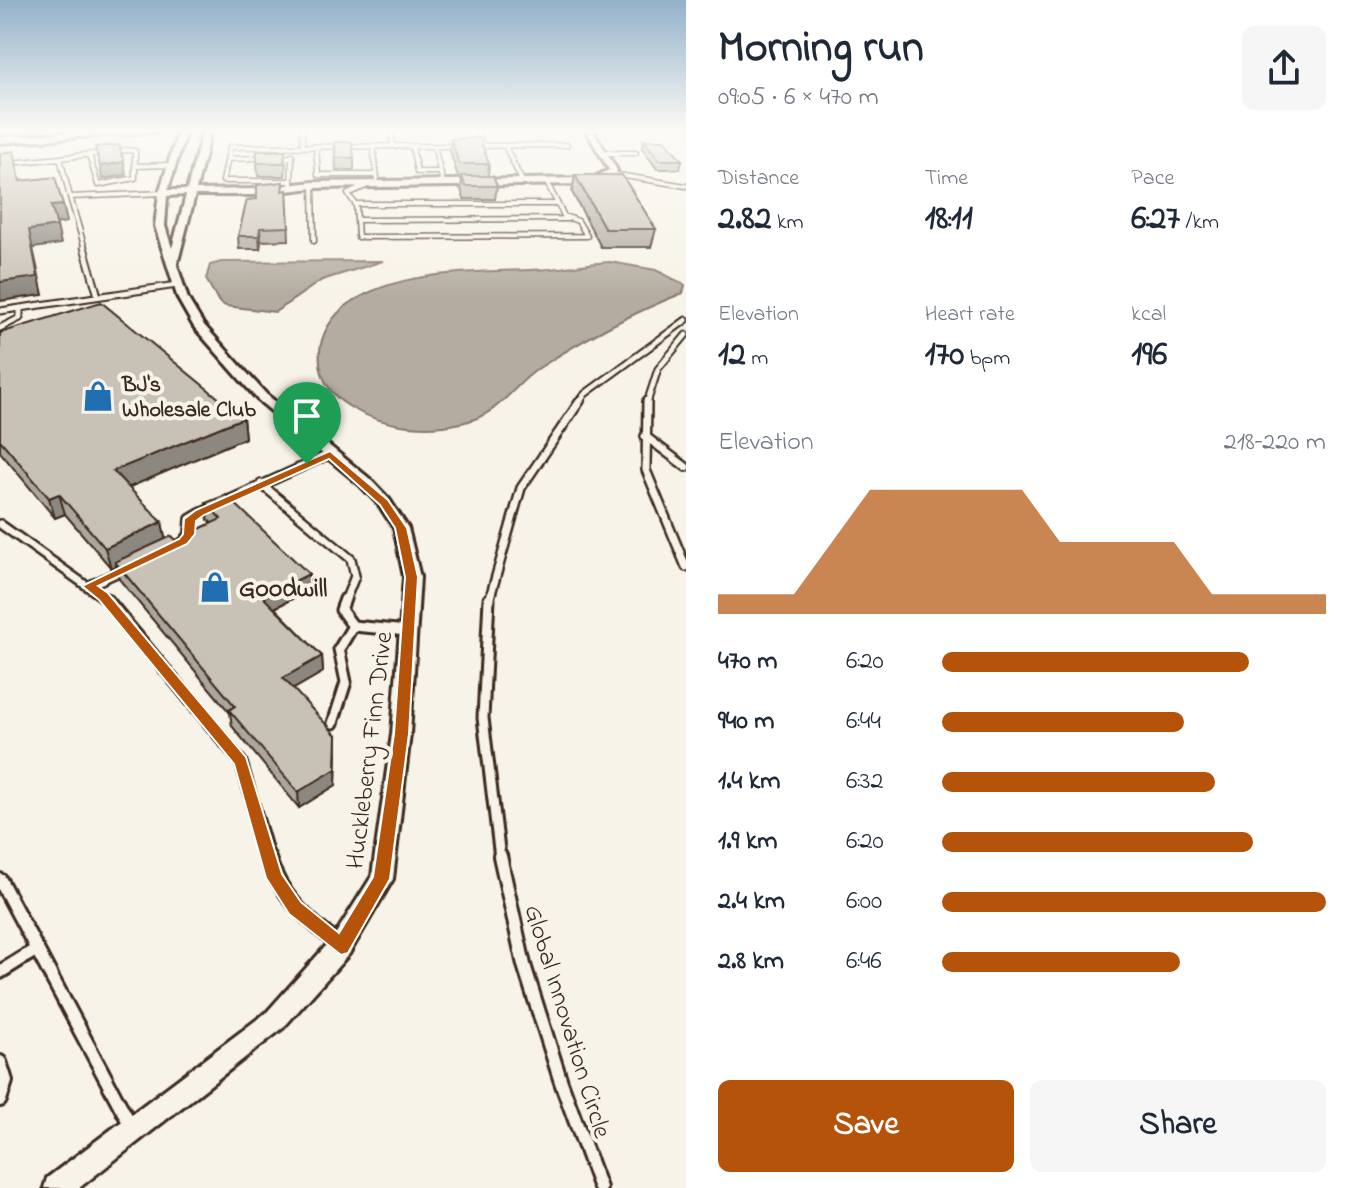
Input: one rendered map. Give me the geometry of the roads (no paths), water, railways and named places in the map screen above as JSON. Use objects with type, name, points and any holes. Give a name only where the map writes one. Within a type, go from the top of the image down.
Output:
[{"type":"street","name":"Huckleberry Finn Drive","points":[[57,1188],[275,1020],[341,946],[382,879],[401,734],[412,577],[401,528],[384,502],[262,397],[198,325],[174,277],[160,226],[165,184]]},
{"type":"street","points":[[174,277],[192,184]]},
{"type":"street","points":[[163,193],[253,192],[285,184]]},
{"type":"street","points":[[307,184],[322,184]]},
{"type":"lane","points":[[67,184],[98,296]]},
{"type":"lane","points":[[368,184],[348,194],[355,204],[358,237],[587,236],[578,221],[564,216],[548,184]]},
{"type":"lane","points":[[313,185],[314,241]]},
{"type":"lane","points":[[70,197],[163,193]]},
{"type":"lane","points":[[355,204],[558,204]]},
{"type":"lane","points":[[357,220],[573,219]]},
{"type":"lane","points":[[0,311],[98,296],[174,277]]},
{"type":"lane","points":[[0,328],[20,318],[20,308]]},
{"type":"lane","name":"Global Innovation Circle","points":[[600,1188],[527,979],[504,879],[485,756],[482,687],[485,627],[492,578],[505,529],[520,490],[548,439],[582,397],[614,367],[647,342],[686,320]]},
{"type":"lane","points":[[686,335],[664,358],[650,385],[644,410],[646,469],[686,567]]},
{"type":"lane","points":[[645,436],[686,467]]},
{"type":"lane","points":[[175,546],[189,534],[190,519],[330,454]]},
{"type":"lane","points":[[261,484],[351,559],[355,576],[341,610],[353,626],[409,631]]},
{"type":"lane","points":[[0,524],[104,596],[241,762],[275,878],[295,908],[341,946]]},
{"type":"lane","points":[[88,586],[141,562]]},
{"type":"lane","points":[[333,723],[346,682],[339,649],[353,626]]},
{"type":"lane","points":[[0,880],[134,1131]]},
{"type":"lane","points":[[0,972],[37,949]]},
{"type":"lane","points":[[0,1062],[6,1076],[6,1089],[0,1100]]},
{"type":"place","name":"BJ's Wholesale Club","points":[[98,396]]},
{"type":"place","name":"Goodwill","points":[[215,587]]}]
